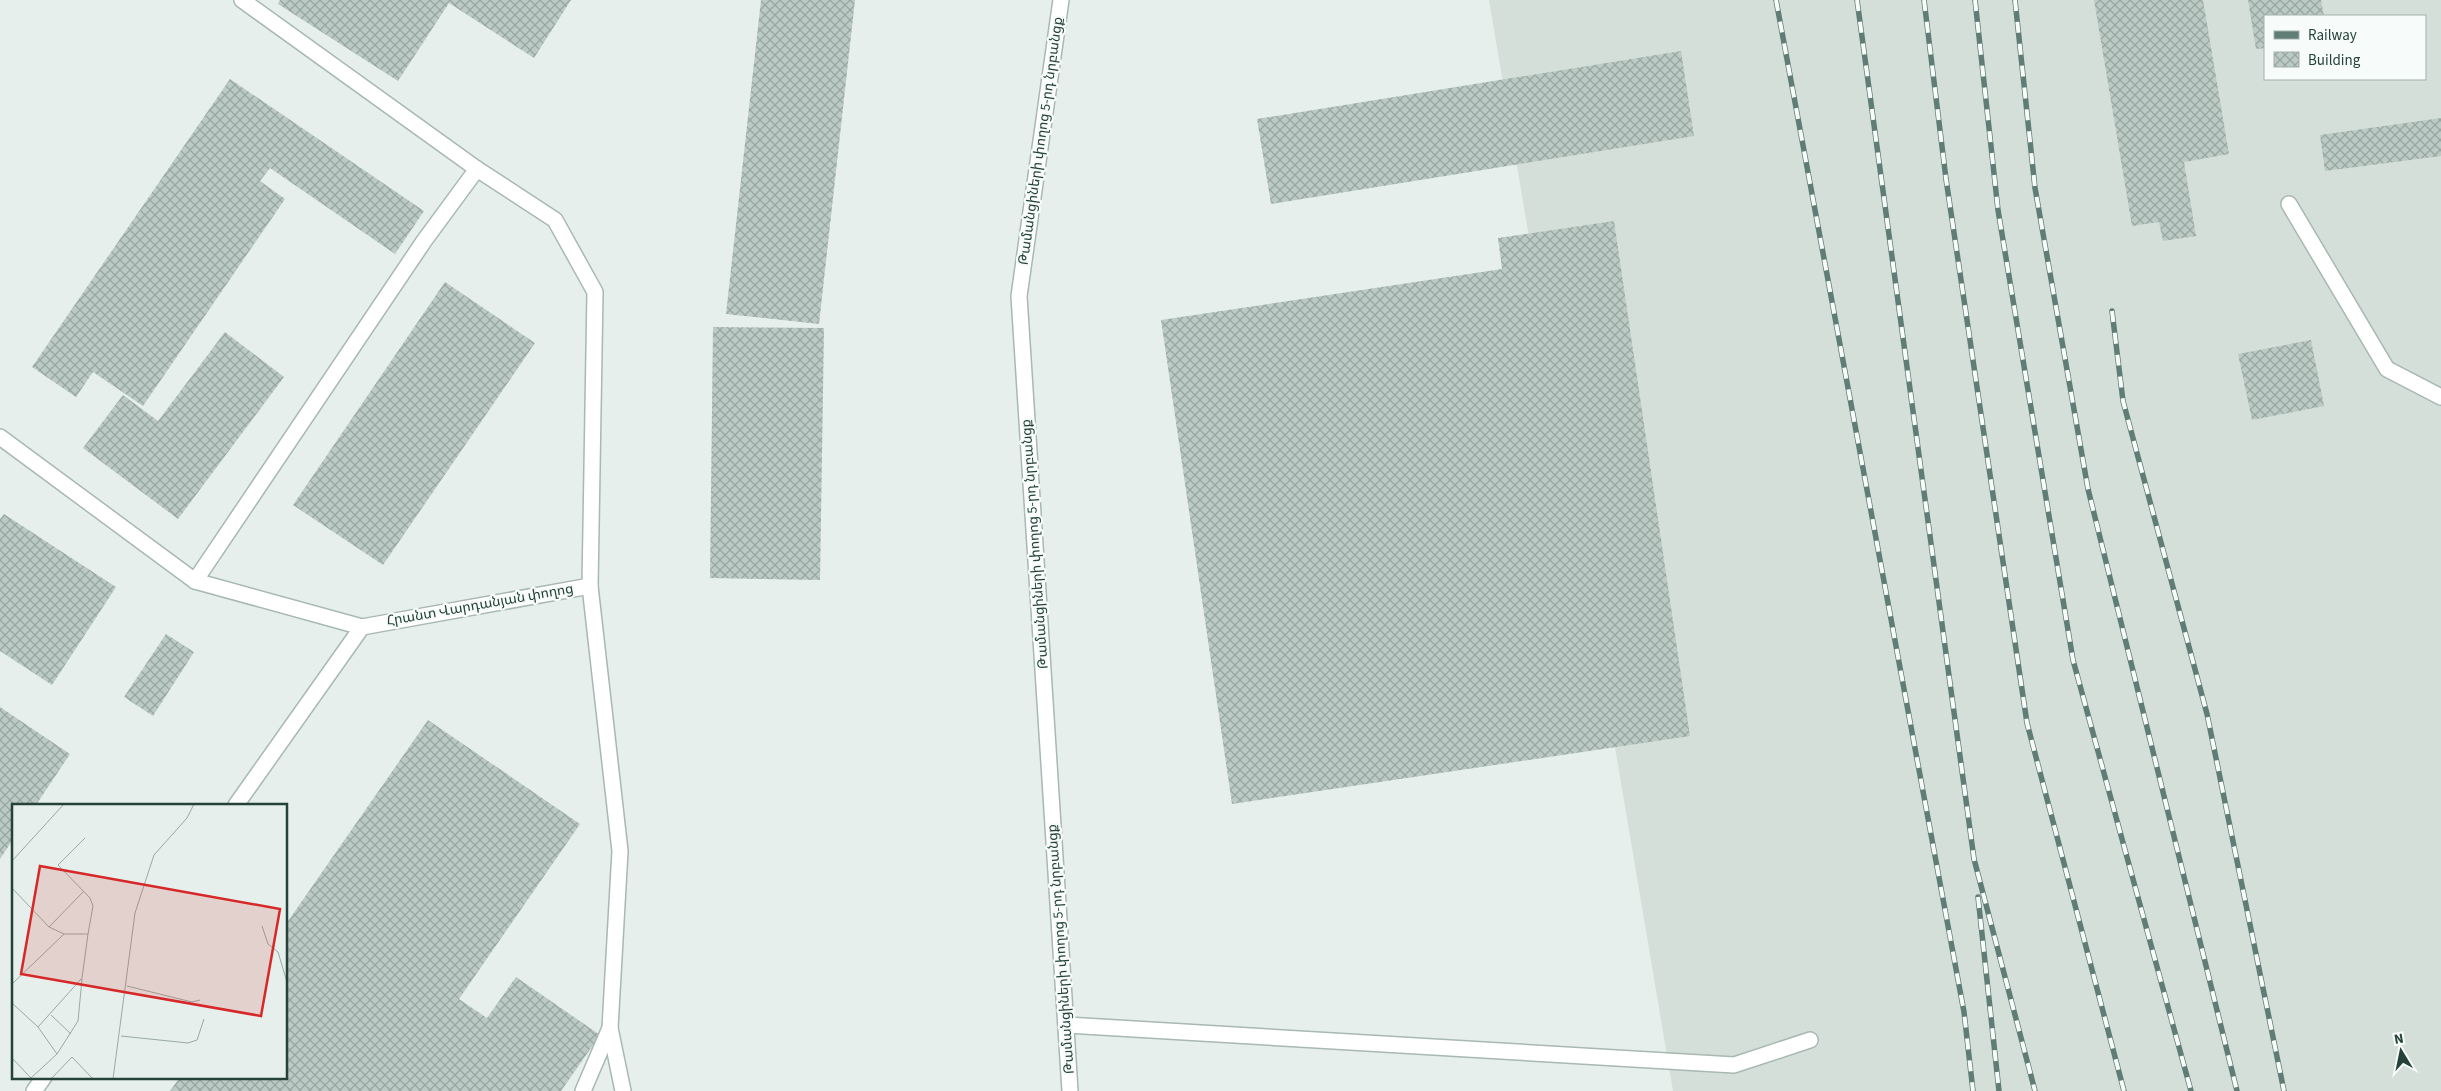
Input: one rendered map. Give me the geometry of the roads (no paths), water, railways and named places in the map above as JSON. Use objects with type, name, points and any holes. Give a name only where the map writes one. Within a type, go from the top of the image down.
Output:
[{"type":"lane","points":[[242,0],[477,169],[555,220],[595,292],[590,586]]},
{"type":"lane","name":"Թամանցիների փողոց 5-րդ նրբանցք","points":[[1061,0],[1019,296],[1070,1091]]},
{"type":"lane","points":[[195,581],[424,241],[477,169]]},
{"type":"lane","points":[[2290,204],[2387,369],[2441,397]]},
{"type":"lane","name":"Հրանտ Վարդանյան փողոց","points":[[0,437],[195,581],[362,627],[590,586],[620,851],[610,1028],[583,1091]]},
{"type":"lane","points":[[237,804],[362,627]]},
{"type":"lane","points":[[1067,1026],[1734,1065],[1810,1040]]},
{"type":"lane","points":[[610,1028],[623,1091]]},
{"type":"lane","points":[[34,1091],[43,1078]]},
{"type":"railway","points":[[1776,0],[1964,1012],[1973,1091]]},
{"type":"railway","points":[[1857,0],[1974,859],[2035,1091]]},
{"type":"railway","points":[[1924,0],[1946,179],[2027,723],[2124,1091]]},
{"type":"railway","points":[[1975,0],[1998,210],[2073,660],[2191,1091]]},
{"type":"railway","points":[[2015,0],[2035,188],[2088,489],[2237,1091]]},
{"type":"railway","points":[[2112,311],[2123,401],[2207,714],[2284,1091]]},
{"type":"railway","points":[[1978,897],[1999,1091]]}]
